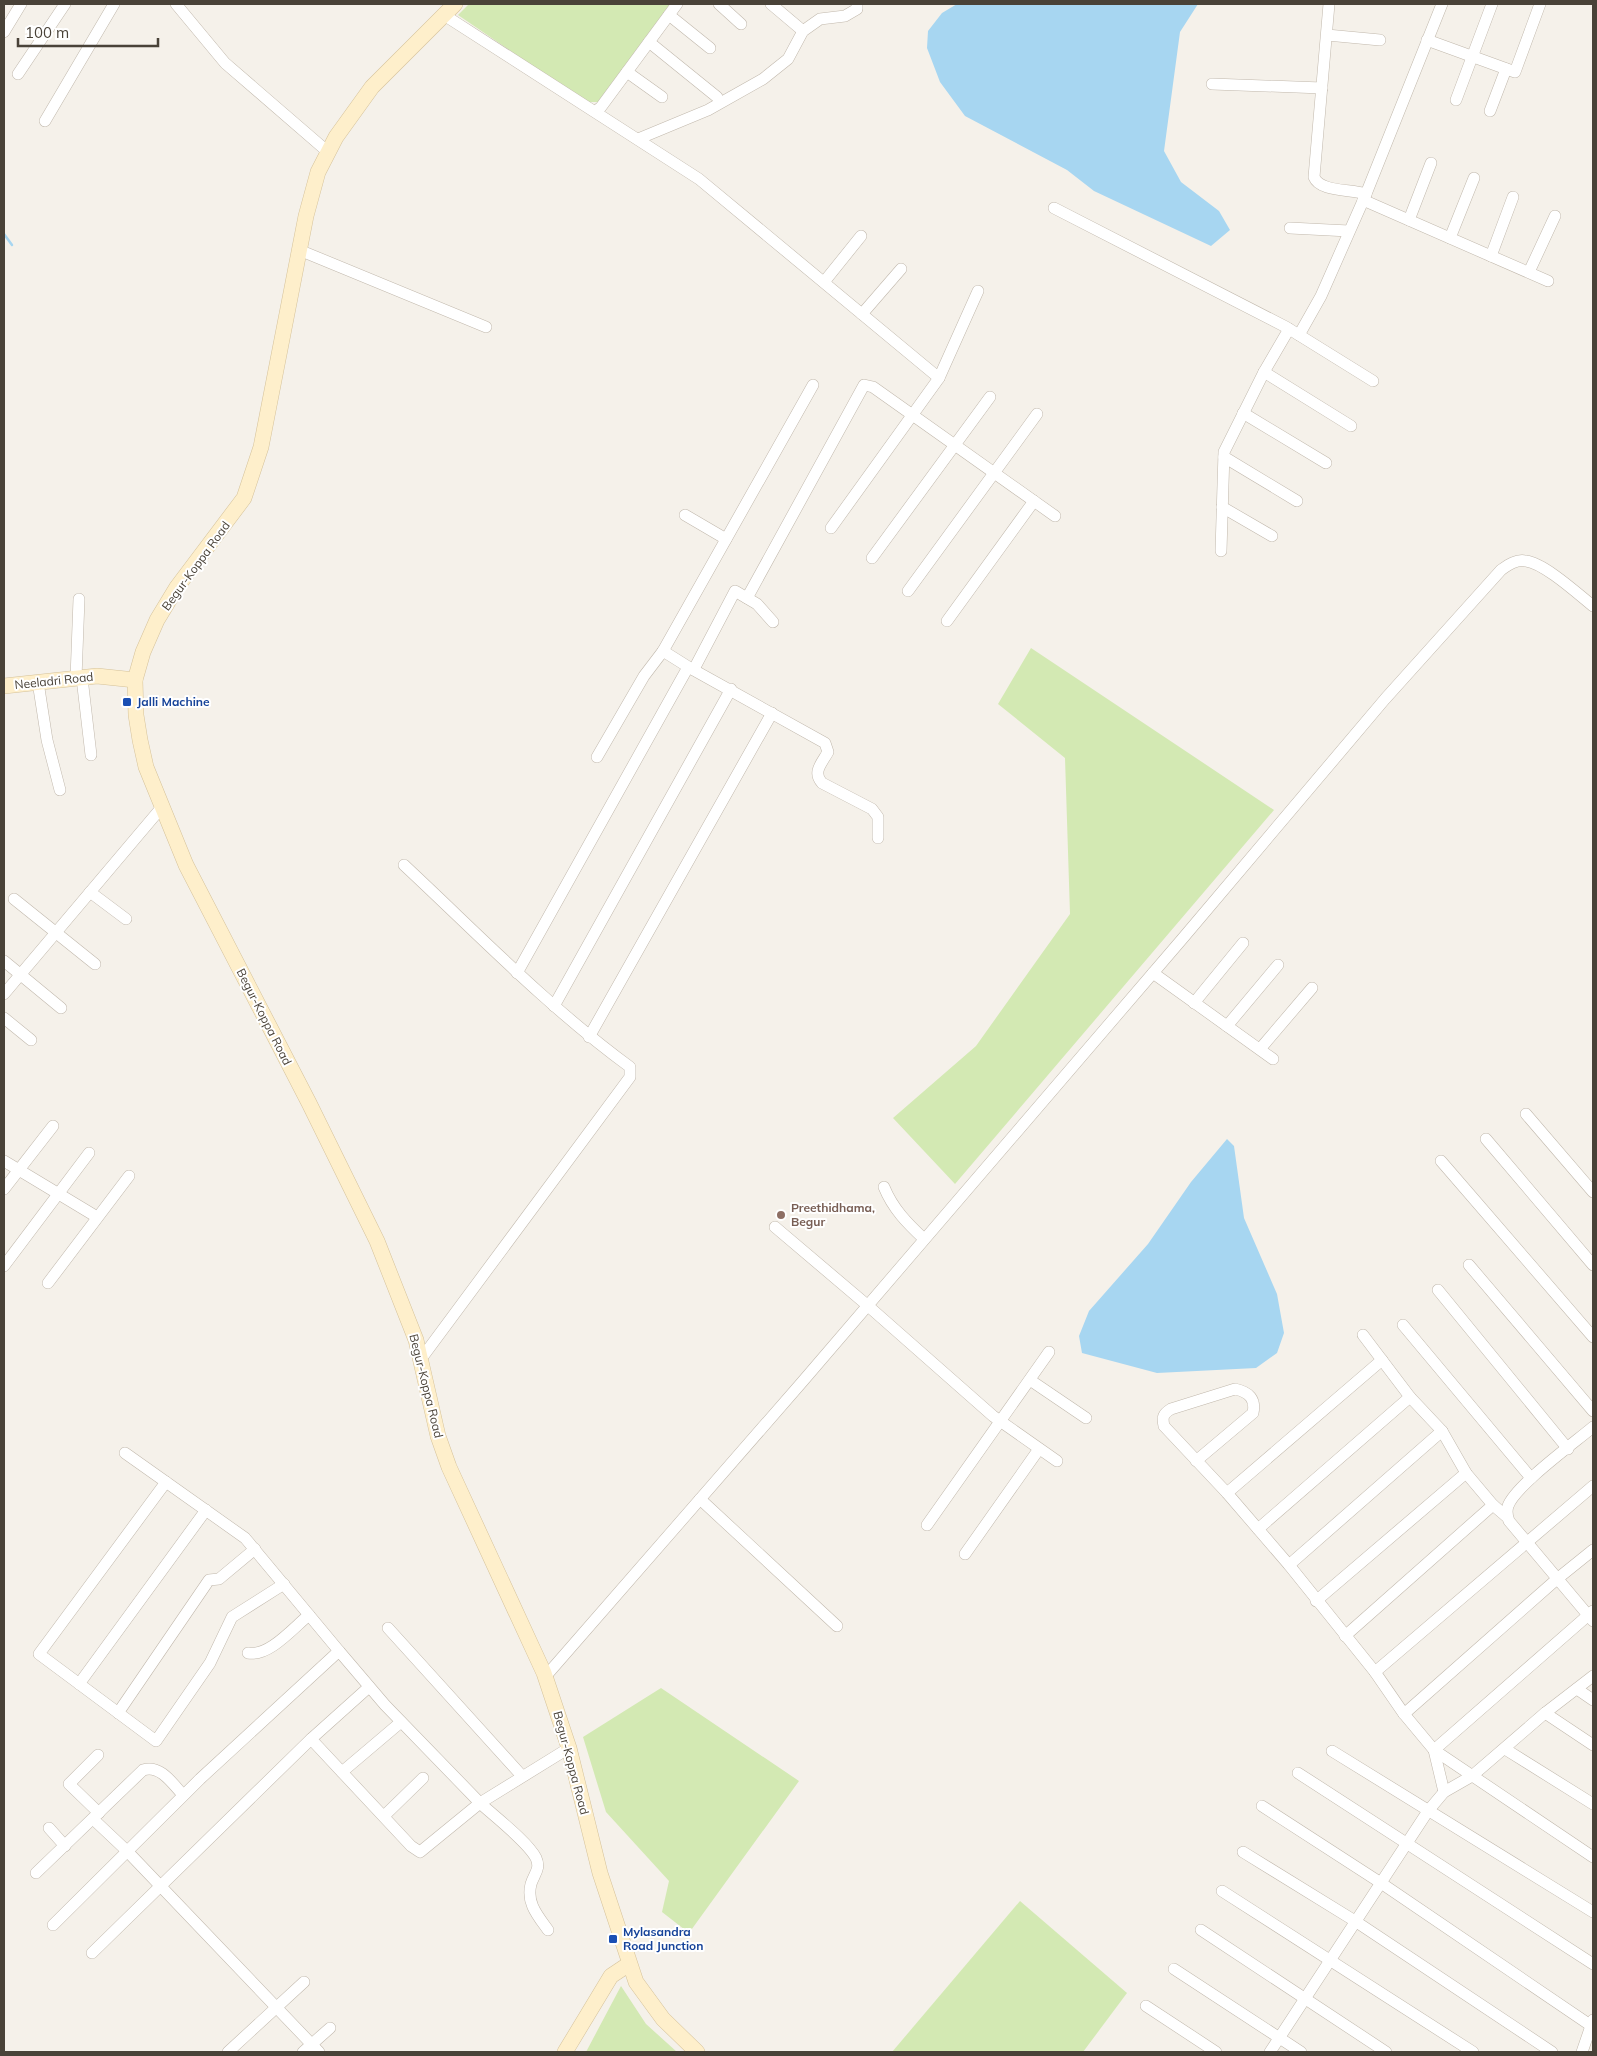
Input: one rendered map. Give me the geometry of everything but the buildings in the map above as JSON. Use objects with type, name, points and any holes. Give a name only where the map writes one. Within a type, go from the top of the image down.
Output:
[{"type":"main road","name":"Begur-Koppa Road","points":[[448,8],[372,87],[336,137],[318,172],[300,250],[261,447],[244,498],[177,587],[157,620],[135,680],[136,715],[146,767],[186,865],[309,1103],[377,1241],[416,1340],[438,1436],[449,1467],[545,1677],[569,1748],[600,1874],[636,1982],[663,2019],[697,2052]]},
{"type":"main road","name":"Neeladri Road","points":[[4,686],[97,676],[135,680]]},
{"type":"main road","points":[[565,2052],[611,1976],[629,1964]]},
{"type":"street","points":[[4,32],[21,4]]},
{"type":"street","points":[[18,74],[65,4]]},
{"type":"street","points":[[45,121],[114,4]]},
{"type":"street","points":[[176,4],[225,63],[328,152]]},
{"type":"street","points":[[596,111],[677,4]]},
{"type":"street","points":[[719,4],[741,24]]},
{"type":"street","points":[[772,4],[803,30]]},
{"type":"street","points":[[638,139],[708,110],[763,78],[788,59],[803,30],[820,19],[845,16],[857,9],[857,4]]},
{"type":"street","points":[[1329,4],[1314,177],[1316,181],[1325,188],[1353,190],[1409,220],[1548,281]]},
{"type":"street","points":[[1221,551],[1224,452],[1264,372],[1321,296],[1364,197],[1442,4]]},
{"type":"street","points":[[1456,100],[1492,4]]},
{"type":"street","points":[[1427,40],[1515,72],[1540,4]]},
{"type":"street","points":[[448,8],[596,111],[699,179],[939,378]]},
{"type":"street","points":[[669,15],[710,48]]},
{"type":"street","points":[[1327,35],[1380,40]]},
{"type":"street","points":[[649,42],[717,97]]},
{"type":"street","points":[[1490,111],[1506,69]]},
{"type":"street","points":[[627,72],[662,97]]},
{"type":"street","points":[[1212,84],[1322,88]]},
{"type":"street","points":[[1409,220],[1431,163]]},
{"type":"street","points":[[1450,238],[1474,178]]},
{"type":"street","points":[[1491,256],[1513,197]]},
{"type":"street","points":[[1054,208],[1294,332],[1374,381]]},
{"type":"street","points":[[1530,272],[1556,216]]},
{"type":"street","points":[[1290,228],[1349,231]]},
{"type":"street","points":[[824,282],[861,236]]},
{"type":"street","points":[[300,250],[486,327]]},
{"type":"street","points":[[862,314],[901,269]]},
{"type":"street","points":[[831,528],[939,378],[978,291]]},
{"type":"street","points":[[1264,372],[1351,426]]},
{"type":"street","points":[[597,757],[644,676],[663,651],[813,385]]},
{"type":"street","points":[[747,598],[864,385],[873,386],[1055,516]]},
{"type":"street","points":[[872,558],[990,397]]},
{"type":"street","points":[[1243,413],[1326,463]]},
{"type":"street","points":[[908,591],[1038,414]]},
{"type":"street","points":[[1224,457],[1297,501]]},
{"type":"street","points":[[947,621],[1034,501]]},
{"type":"street","points":[[1222,507],[1272,536]]},
{"type":"street","points":[[685,515],[726,540]]},
{"type":"street","points":[[545,1677],[1153,973],[1396,686],[1501,570],[1512,562],[1526,561],[1538,565],[1558,578],[1593,606]]},
{"type":"street","points":[[517,974],[687,669],[692,668],[735,591],[757,604],[774,622]]},
{"type":"street","points":[[79,599],[79,678],[91,755]]},
{"type":"street","points":[[663,651],[825,743],[828,752],[817,771],[818,778],[822,783],[872,809],[878,817],[878,838]]},
{"type":"street","points":[[38,682],[47,740],[60,790]]},
{"type":"street","points":[[554,1006],[730,690]]},
{"type":"street","points":[[589,1037],[772,713]]},
{"type":"street","points":[[4,994],[162,807]]},
{"type":"street","points":[[404,865],[517,974],[589,1037],[630,1067],[630,1077],[421,1359]]},
{"type":"street","points":[[90,892],[126,919]]},
{"type":"street","points":[[14,899],[95,964]]},
{"type":"street","points":[[1194,1003],[1243,942]]},
{"type":"street","points":[[4,960],[61,1008]]},
{"type":"street","points":[[1227,1026],[1278,965]]},
{"type":"street","points":[[1153,973],[1273,1059]]},
{"type":"street","points":[[1260,1050],[1312,988]]},
{"type":"street","points":[[4,1018],[31,1040]]},
{"type":"street","points":[[1526,1114],[1593,1192]]},
{"type":"street","points":[[4,1190],[53,1126]]},
{"type":"street","points":[[1486,1139],[1593,1265]]},
{"type":"street","points":[[4,1266],[89,1154]]},
{"type":"street","points":[[4,1161],[97,1217]]},
{"type":"street","points":[[1441,1161],[1593,1338]]},
{"type":"street","points":[[48,1283],[130,1176]]},
{"type":"street","points":[[884,1187],[894,1208],[924,1239]]},
{"type":"street","points":[[776,1227],[1000,1422],[1057,1461]]},
{"type":"street","points":[[1469,1265],[1593,1411]]},
{"type":"street","points":[[1438,1290],[1568,1449]]},
{"type":"street","points":[[1403,1326],[1531,1478]]},
{"type":"street","points":[[1363,1335],[1410,1396],[1442,1431],[1466,1473],[1493,1505],[1507,1517],[1557,1579],[1591,1615],[1434,1750]]},
{"type":"street","points":[[927,1525],[1049,1352]]},
{"type":"street","points":[[1227,1493],[1382,1360]]},
{"type":"street","points":[[1030,1380],[1086,1418]]},
{"type":"street","points":[[1196,1461],[1253,1413],[1254,1405],[1252,1398],[1244,1391],[1235,1389],[1171,1409],[1164,1414],[1162,1419],[1164,1426],[1196,1461],[1227,1493],[1289,1565],[1316,1601],[1375,1672],[1404,1714],[1434,1750],[1593,1857]]},
{"type":"street","points":[[1258,1528],[1410,1396]]},
{"type":"street","points":[[1507,1517],[1508,1505],[1531,1478],[1593,1427]]},
{"type":"street","points":[[1289,1565],[1442,1431]]},
{"type":"street","points":[[965,1554],[1039,1449]]},
{"type":"street","points":[[125,1453],[245,1538],[369,1687],[480,1803],[525,1845],[536,1858],[538,1869],[531,1884],[530,1898],[533,1910],[548,1930]]},
{"type":"street","points":[[1316,1601],[1466,1473]]},
{"type":"street","points":[[166,1482],[39,1654],[156,1741],[210,1662],[232,1617],[284,1584]]},
{"type":"street","points":[[1375,1672],[1593,1486]]},
{"type":"street","points":[[700,1498],[837,1626]]},
{"type":"street","points":[[1345,1636],[1493,1505]]},
{"type":"street","points":[[79,1684],[206,1510]]},
{"type":"street","points":[[118,1713],[210,1580],[219,1579],[255,1549]]},
{"type":"street","points":[[1404,1714],[1557,1579],[1593,1550]]},
{"type":"street","points":[[248,1653],[255,1654],[269,1649],[309,1615]]},
{"type":"street","points":[[388,1628],[522,1776]]},
{"type":"street","points":[[52,1925],[183,1795],[339,1651]]},
{"type":"street","points":[[1270,2052],[1355,1921],[1407,1846],[1428,1811],[1444,1792],[1472,1776],[1545,1713],[1593,1676]]},
{"type":"street","points":[[92,1953],[311,1739],[369,1687]]},
{"type":"street","points":[[1578,1689],[1593,1700]]},
{"type":"street","points":[[1545,1713],[1593,1745]]},
{"type":"street","points":[[342,1772],[401,1722]]},
{"type":"street","points":[[311,1739],[420,1852],[480,1803],[569,1748]]},
{"type":"street","points":[[1505,1749],[1593,1804]]},
{"type":"street","points":[[1434,1750],[1444,1792]]},
{"type":"street","points":[[1332,1751],[1593,1912]]},
{"type":"street","points":[[98,1755],[69,1784],[96,1816],[277,2008],[311,2050],[330,2028]]},
{"type":"street","points":[[36,1873],[143,1770],[150,1768],[161,1773],[183,1795]]},
{"type":"street","points":[[1298,1773],[1407,1846],[1593,1964]]},
{"type":"street","points":[[384,1816],[423,1778]]},
{"type":"street","points":[[1262,1806],[1593,2024],[1582,2052]]},
{"type":"street","points":[[50,1828],[65,1846]]},
{"type":"street","points":[[1243,1852],[1355,1921],[1552,2052]]},
{"type":"street","points":[[1222,1891],[1472,2052]]},
{"type":"street","points":[[1201,1930],[1386,2052]]},
{"type":"street","points":[[1174,1969],[1301,2052]]},
{"type":"street","points":[[228,2052],[304,1982]]},
{"type":"street","points":[[1146,2006],[1216,2052]]},
{"type":"green space","points":[[469,4],[670,4],[598,102],[585,102],[458,15]]},
{"type":"green space","points":[[1031,648],[1274,810],[955,1184],[893,1118],[976,1046],[1070,914],[1065,758],[998,704]]},
{"type":"green space","points":[[661,1688],[799,1781],[689,1933],[662,1912],[669,1881],[606,1812],[583,1737]]},
{"type":"green space","points":[[1020,1901],[1127,1993],[1083,2052],[892,2052]]},
{"type":"green space","points":[[621,1986],[646,2024],[677,2052],[586,2052]]},
{"type":"water","points":[[957,4],[1198,4],[1180,32],[1164,151],[1181,182],[1219,211],[1230,230],[1211,246],[1094,191],[1067,170],[965,116],[940,82],[927,48],[928,31],[942,13]]},
{"type":"water","points":[[1227,1139],[1234,1146],[1244,1218],[1277,1294],[1284,1333],[1277,1353],[1256,1368],[1157,1373],[1082,1353],[1079,1336],[1089,1311],[1148,1244],[1191,1182]]},
{"type":"waterway","points":[[4,234],[12,245]]},
{"type":"place","name":"Jalli Machine","points":[[127,702]]},
{"type":"place","name":"Preethidhama, Begur","points":[[781,1215]]},
{"type":"place","name":"Mylasandra Road Junction","points":[[613,1939]]}]
